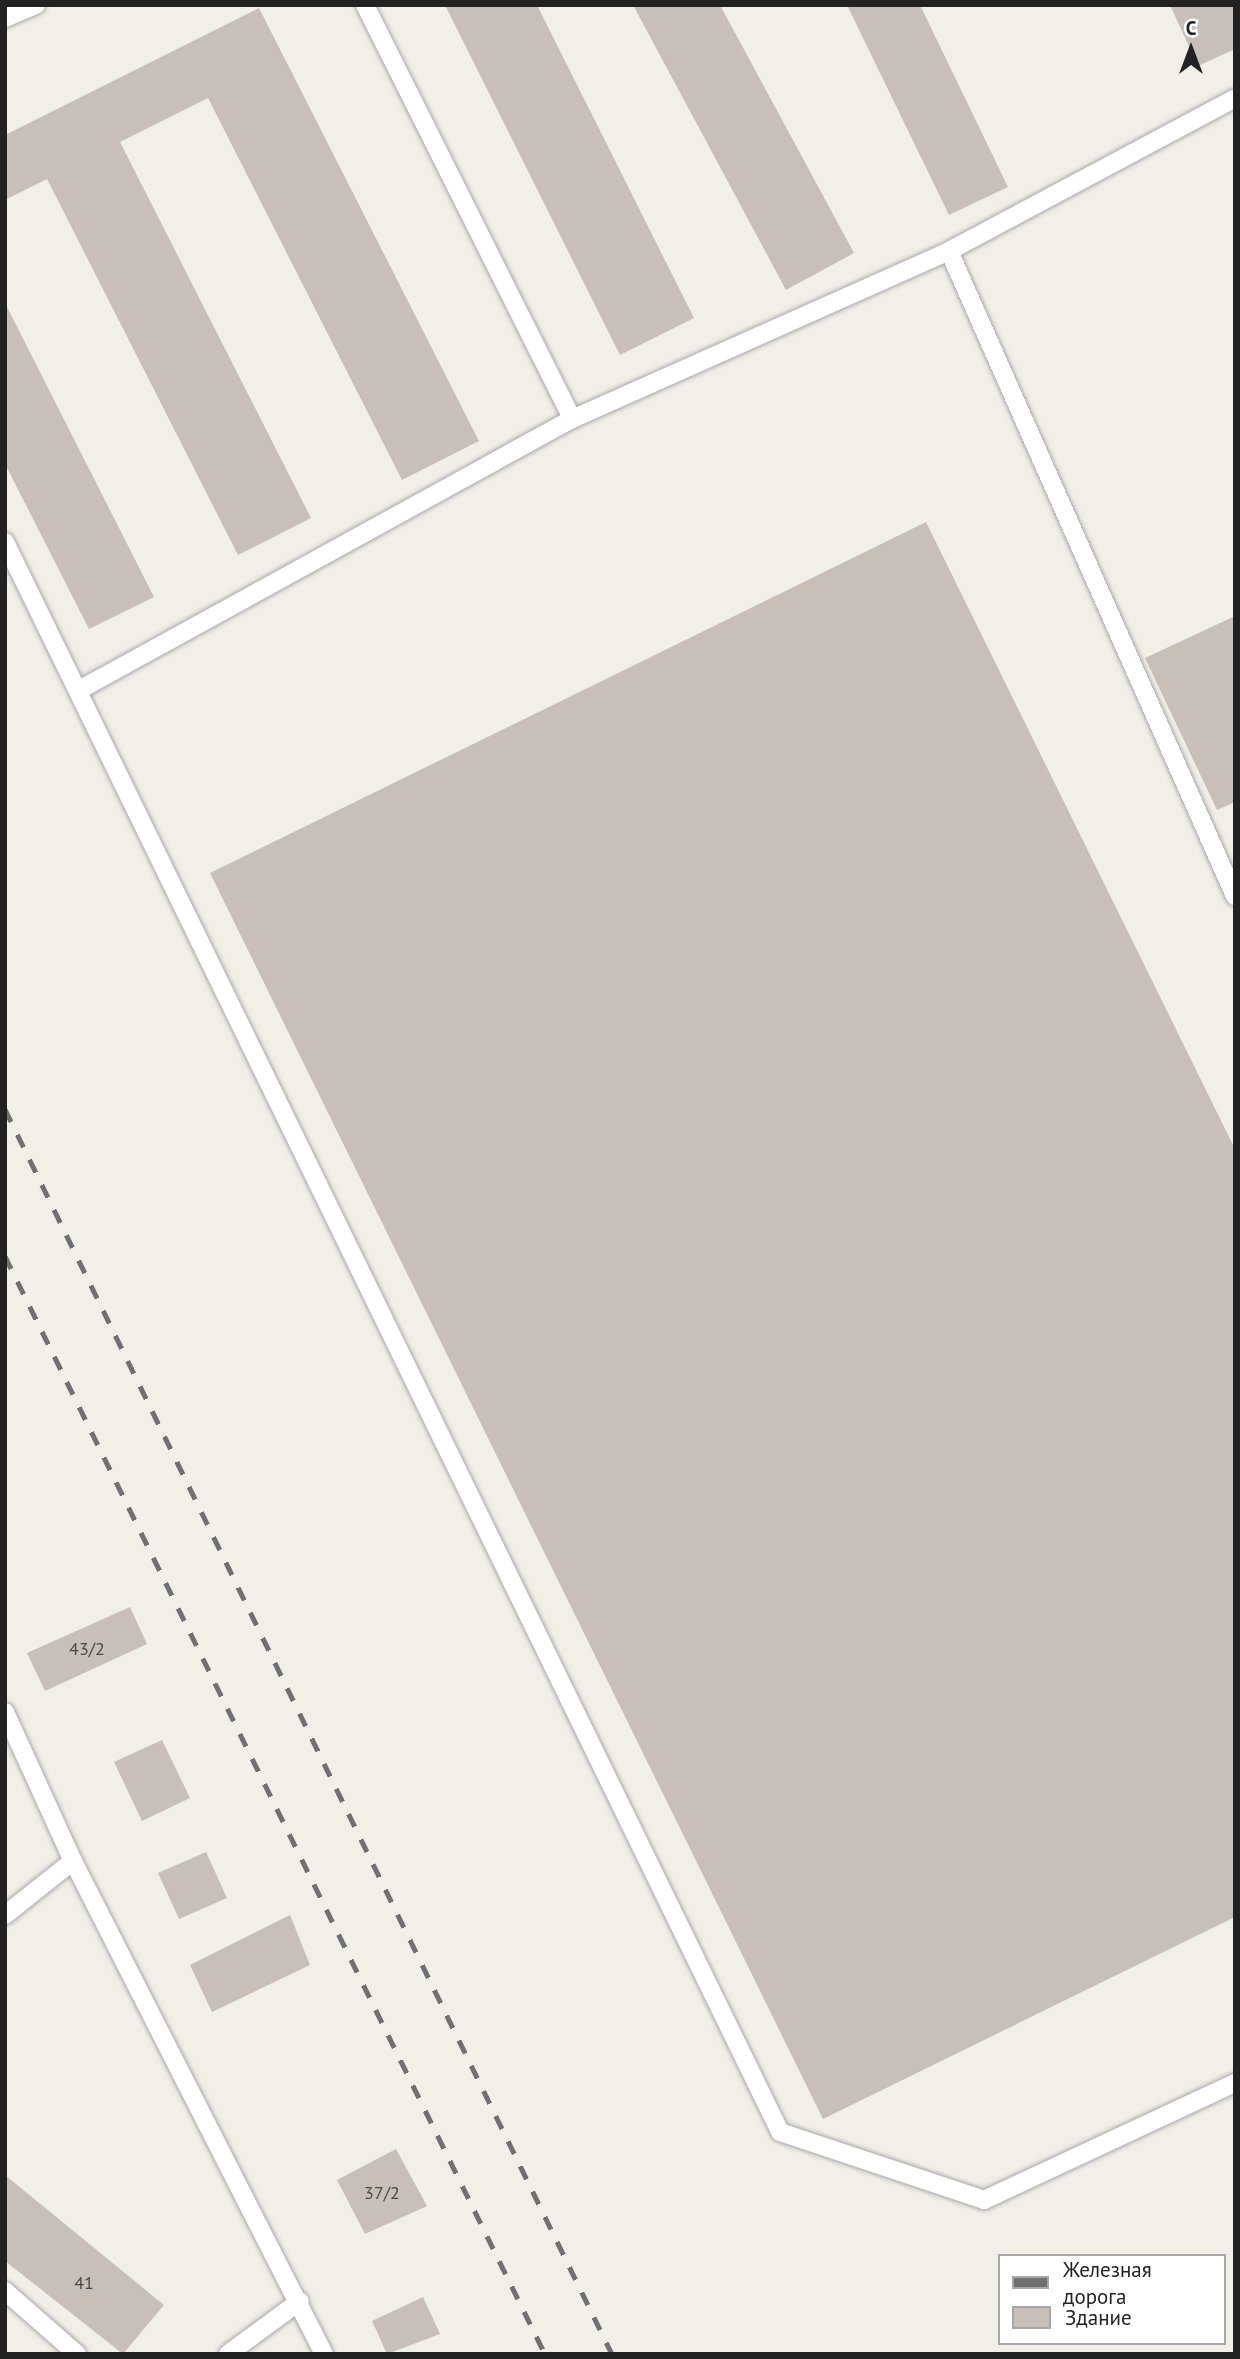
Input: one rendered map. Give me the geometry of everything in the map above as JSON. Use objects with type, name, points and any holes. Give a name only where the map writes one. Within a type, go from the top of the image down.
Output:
[{"type":"lane","points":[[5,18],[36,5]]},
{"type":"lane","points":[[365,5],[572,419]]},
{"type":"lane","points":[[80,688],[572,419],[949,251],[1235,98]]},
{"type":"lane","points":[[949,251],[1235,895]]},
{"type":"lane","points":[[5,541],[80,688],[780,2132],[984,2200],[1235,2083]]},
{"type":"lane","points":[[5,1713],[73,1861],[300,2301],[324,2354]]},
{"type":"lane","points":[[5,1914],[73,1861]]},
{"type":"lane","points":[[5,2291],[77,2354]]},
{"type":"lane","points":[[228,2354],[300,2301]]},
{"type":"building","points":[[445,5],[537,5],[694,318],[620,355]]},
{"type":"building","points":[[633,5],[720,5],[854,253],[786,290]]},
{"type":"building","points":[[847,5],[920,5],[1008,187],[949,215]]},
{"type":"building","points":[[1170,5],[1235,5],[1235,49],[1198,66]]},
{"type":"building","points":[[259,8],[479,441],[402,480],[208,98],[120,142],[311,518],[238,555],[47,179],[5,200],[5,135]]},
{"type":"building","points":[[5,303],[154,597],[89,629],[5,464]]},
{"type":"building","points":[[926,522],[1235,1149],[1235,1917],[823,2119],[210,873]]},
{"type":"building","points":[[1235,616],[1235,802],[1217,810],[1145,658]]},
{"type":"building","points":[[130,1607],[147,1644],[45,1691],[27,1653]]},
{"type":"building","points":[[162,1740],[190,1798],[142,1821],[114,1762]]},
{"type":"building","points":[[206,1852],[227,1898],[179,1919],[158,1873]]},
{"type":"building","points":[[290,1915],[310,1965],[212,2012],[190,1965]]},
{"type":"building","points":[[396,2149],[427,2206],[365,2234],[337,2180]]},
{"type":"building","points":[[5,2175],[164,2305],[123,2354],[5,2261]]},
{"type":"building","points":[[423,2297],[440,2334],[387,2354],[372,2321]]},
{"type":"railway","points":[[5,1109],[612,2354]]},
{"type":"railway","points":[[5,1256],[545,2354]]}]
